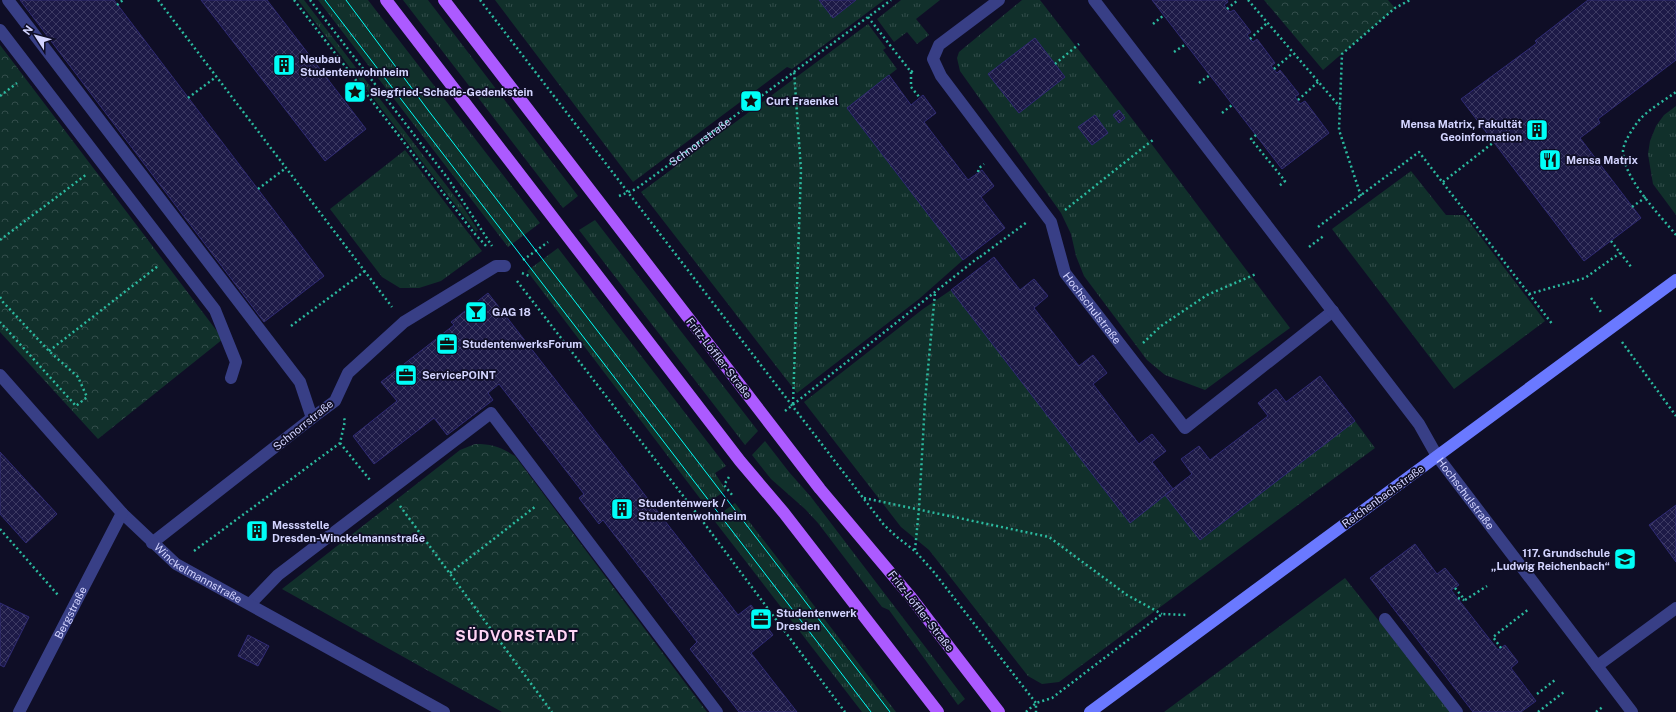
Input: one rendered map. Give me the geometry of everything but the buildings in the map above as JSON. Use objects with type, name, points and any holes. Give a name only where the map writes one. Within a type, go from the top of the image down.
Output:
[{"type":"main road","points":[[386,0],[740,461],[784,513],[938,712]]},
{"type":"main road","name":"Fritz-Löffler-Straße","points":[[444,0],[820,489],[910,596],[998,712]]},
{"type":"street","points":[[8,0],[300,382],[312,418]]},
{"type":"street","points":[[933,59],[939,45],[999,0]]},
{"type":"street","name":"Hochschulstraße","points":[[1094,0],[1419,424],[1437,456],[1632,712]]},
{"type":"street","points":[[0,30],[215,310],[236,362],[231,378]]},
{"type":"street","name":"Hochschulstraße","points":[[933,59],[940,76],[1051,222],[1065,273],[1185,428],[1333,311]]},
{"type":"street","name":"Schnorrstraße","points":[[152,543],[335,401],[348,373],[404,322],[496,266],[505,266]]},
{"type":"street","name":"Reichenbachstraße","points":[[1090,712],[1676,280]]},
{"type":"street","name":"Winckelmannstraße","points":[[0,375],[122,513],[152,543],[176,564],[444,712]]},
{"type":"street","points":[[250,604],[278,575],[491,413],[717,712]]},
{"type":"street","name":"Bergstraße","points":[[19,712],[122,513]]},
{"type":"street","points":[[1597,666],[1676,608]]},
{"type":"street","points":[[1385,619],[1457,712]]},
{"type":"path","points":[[117,5],[123,0]]},
{"type":"path","points":[[158,0],[404,322]]},
{"type":"path","points":[[294,0],[474,233],[505,266]]},
{"type":"path","points":[[310,0],[449,180],[505,266],[701,519],[845,712]]},
{"type":"path","points":[[480,0],[793,404],[884,525],[915,551],[943,583],[1036,703],[1036,712]]},
{"type":"path","name":"Schnorrstraße","points":[[600,203],[636,189],[891,0]]},
{"type":"path","points":[[1227,9],[1238,0]]},
{"type":"path","points":[[1248,0],[1340,108]]},
{"type":"path","points":[[1361,196],[1339,130],[1342,54],[1395,8],[1409,0]]},
{"type":"path","points":[[1152,24],[1164,15]]},
{"type":"path","points":[[868,17],[911,72],[911,87],[920,98]]},
{"type":"path","points":[[1250,39],[1267,23]]},
{"type":"path","points":[[1055,64],[1079,44]]},
{"type":"path","points":[[1174,52],[1186,44]]},
{"type":"path","points":[[1274,69],[1293,53]]},
{"type":"path","points":[[911,72],[933,59]]},
{"type":"path","points":[[793,404],[801,170],[794,71]]},
{"type":"path","points":[[1199,83],[1210,75]]},
{"type":"path","points":[[188,98],[216,76]]},
{"type":"path","points":[[1298,100],[1318,82]]},
{"type":"path","points":[[1676,92],[1642,117],[1631,130],[1622,151],[1627,170],[1676,236]]},
{"type":"path","points":[[1222,112],[1232,105]]},
{"type":"path","points":[[1256,135],[1251,138],[1285,181],[1279,186]]},
{"type":"path","points":[[1051,222],[1154,140]]},
{"type":"path","points":[[1443,182],[1494,142]]},
{"type":"path","points":[[1318,227],[1420,152],[1553,326]]},
{"type":"path","points":[[0,240],[102,163]]},
{"type":"path","points":[[258,189],[286,168]]},
{"type":"path","points":[[1632,207],[1646,197]]},
{"type":"path","points":[[793,404],[979,257],[1042,211]]},
{"type":"path","points":[[1611,241],[1632,268]]},
{"type":"path","points":[[1529,294],[1585,278],[1620,253]]},
{"type":"path","points":[[49,351],[172,255]]},
{"type":"path","points":[[291,326],[365,271]]},
{"type":"path","points":[[1130,355],[1161,326],[1186,308],[1207,295],[1256,274]]},
{"type":"path","points":[[915,551],[925,401],[935,293]]},
{"type":"path","points":[[0,297],[49,351],[78,377],[86,397],[76,406],[0,322]]},
{"type":"path","points":[[1640,367],[1676,416]]},
{"type":"path","points":[[176,564],[340,443],[386,494],[450,573],[552,712]]},
{"type":"path","points":[[450,573],[552,494]]},
{"type":"path","points":[[863,498],[1049,536],[1127,595],[1162,614],[1219,617]]},
{"type":"path","points":[[0,529],[72,610]]},
{"type":"path","points":[[1458,598],[1464,600],[1487,586]]},
{"type":"path","points":[[1455,588],[1464,600]]},
{"type":"path","points":[[1026,712],[1036,703],[1052,698],[1162,614]]},
{"type":"path","points":[[1501,648],[1493,637],[1512,621]]},
{"type":"path","points":[[1537,694],[1555,680]]},
{"type":"path","points":[[1538,712],[1564,692]]},
{"type":"green space","points":[[298,0],[304,0],[463,207],[478,230],[476,232]]},
{"type":"green space","points":[[318,0],[368,0],[540,223],[508,247]]},
{"type":"green space","points":[[403,0],[428,0],[578,196],[563,208]]},
{"type":"green space","points":[[495,0],[819,0],[833,18],[856,0],[884,0],[792,69],[787,67],[633,182]]},
{"type":"green space","points":[[901,0],[940,0],[916,19],[929,35],[917,44],[907,32],[894,42],[877,19]]},
{"type":"green space","points":[[1022,0],[1040,0],[1150,142],[1290,328],[1205,390],[1165,375],[1147,360],[1084,276],[1076,256],[1071,234],[1061,213],[960,71],[957,58],[959,52]],"holes":[[[1035,38],[1065,77],[1019,113],[988,74]],[[1079,127],[1108,133],[1092,145]]]},
{"type":"green space","points":[[1264,0],[1388,0],[1395,8],[1323,70]]},
{"type":"green space","points":[[868,24],[886,48],[883,50],[897,69],[847,108],[963,260],[919,299],[797,393],[641,192]]},
{"type":"green space","points":[[0,45],[223,339],[98,439],[0,332]]},
{"type":"green space","points":[[1676,106],[1676,215],[1653,184],[1648,154],[1650,141],[1656,126],[1664,115]]},
{"type":"green space","points":[[405,150],[482,251],[441,281],[419,288],[400,288],[382,277],[330,209]]},
{"type":"green space","points":[[1411,171],[1446,215],[1464,215],[1545,321],[1454,389],[1332,229]]},
{"type":"green space","points":[[595,220],[758,431],[745,445],[579,230]]},
{"type":"green space","points":[[558,248],[726,466],[715,473],[726,490],[705,505],[527,271]]},
{"type":"green space","points":[[951,290],[1130,522],[1165,495],[1200,540],[1355,421],[1375,448],[1059,682],[1042,684],[1028,676],[929,550],[901,527],[804,402],[923,309]]},
{"type":"green space","points":[[765,441],[811,497],[965,699],[958,705],[889,610],[882,607],[818,523],[805,509],[771,479],[752,455]]},
{"type":"green space","points":[[475,444],[496,447],[515,456],[707,712],[502,712],[282,589],[460,450]]},
{"type":"green space","points":[[735,503],[896,712],[862,712],[713,519]]},
{"type":"green space","points":[[1345,578],[1451,712],[1164,712]]},
{"type":"tram line","points":[[325,0],[871,712]]},
{"type":"tram line","points":[[346,0],[428,110],[890,712]]},
{"type":"place","name":"Neubau Studentenwohnheim","points":[[284,65]]},
{"type":"place","name":"Siegfried-Schade-Gedenkstein","points":[[355,92]]},
{"type":"place","name":"Curt Fraenkel","points":[[751,101]]},
{"type":"place","name":"Mensa Matrix, Fakultät Geoinformation","points":[[1537,130]]},
{"type":"place","name":"Mensa Matrix","points":[[1550,160]]},
{"type":"place","name":"GAG 18","points":[[476,312]]},
{"type":"place","name":"StudentenwerksForum","points":[[447,344]]},
{"type":"place","name":"ServicePOINT","points":[[406,375]]},
{"type":"place","name":"Studentenwerk / Studentenwohnheim","points":[[622,509]]},
{"type":"place","name":"Messstelle Dresden-Winckelmannstraße","points":[[257,531]]},
{"type":"place","name":"117. Grundschule „Ludwig Reichenbach“","points":[[1625,559]]},
{"type":"place","name":"Studentenwerk Dresden","points":[[761,619]]},
{"type":"district","name":"SÜDVORSTADT","points":[[517,635]]}]
